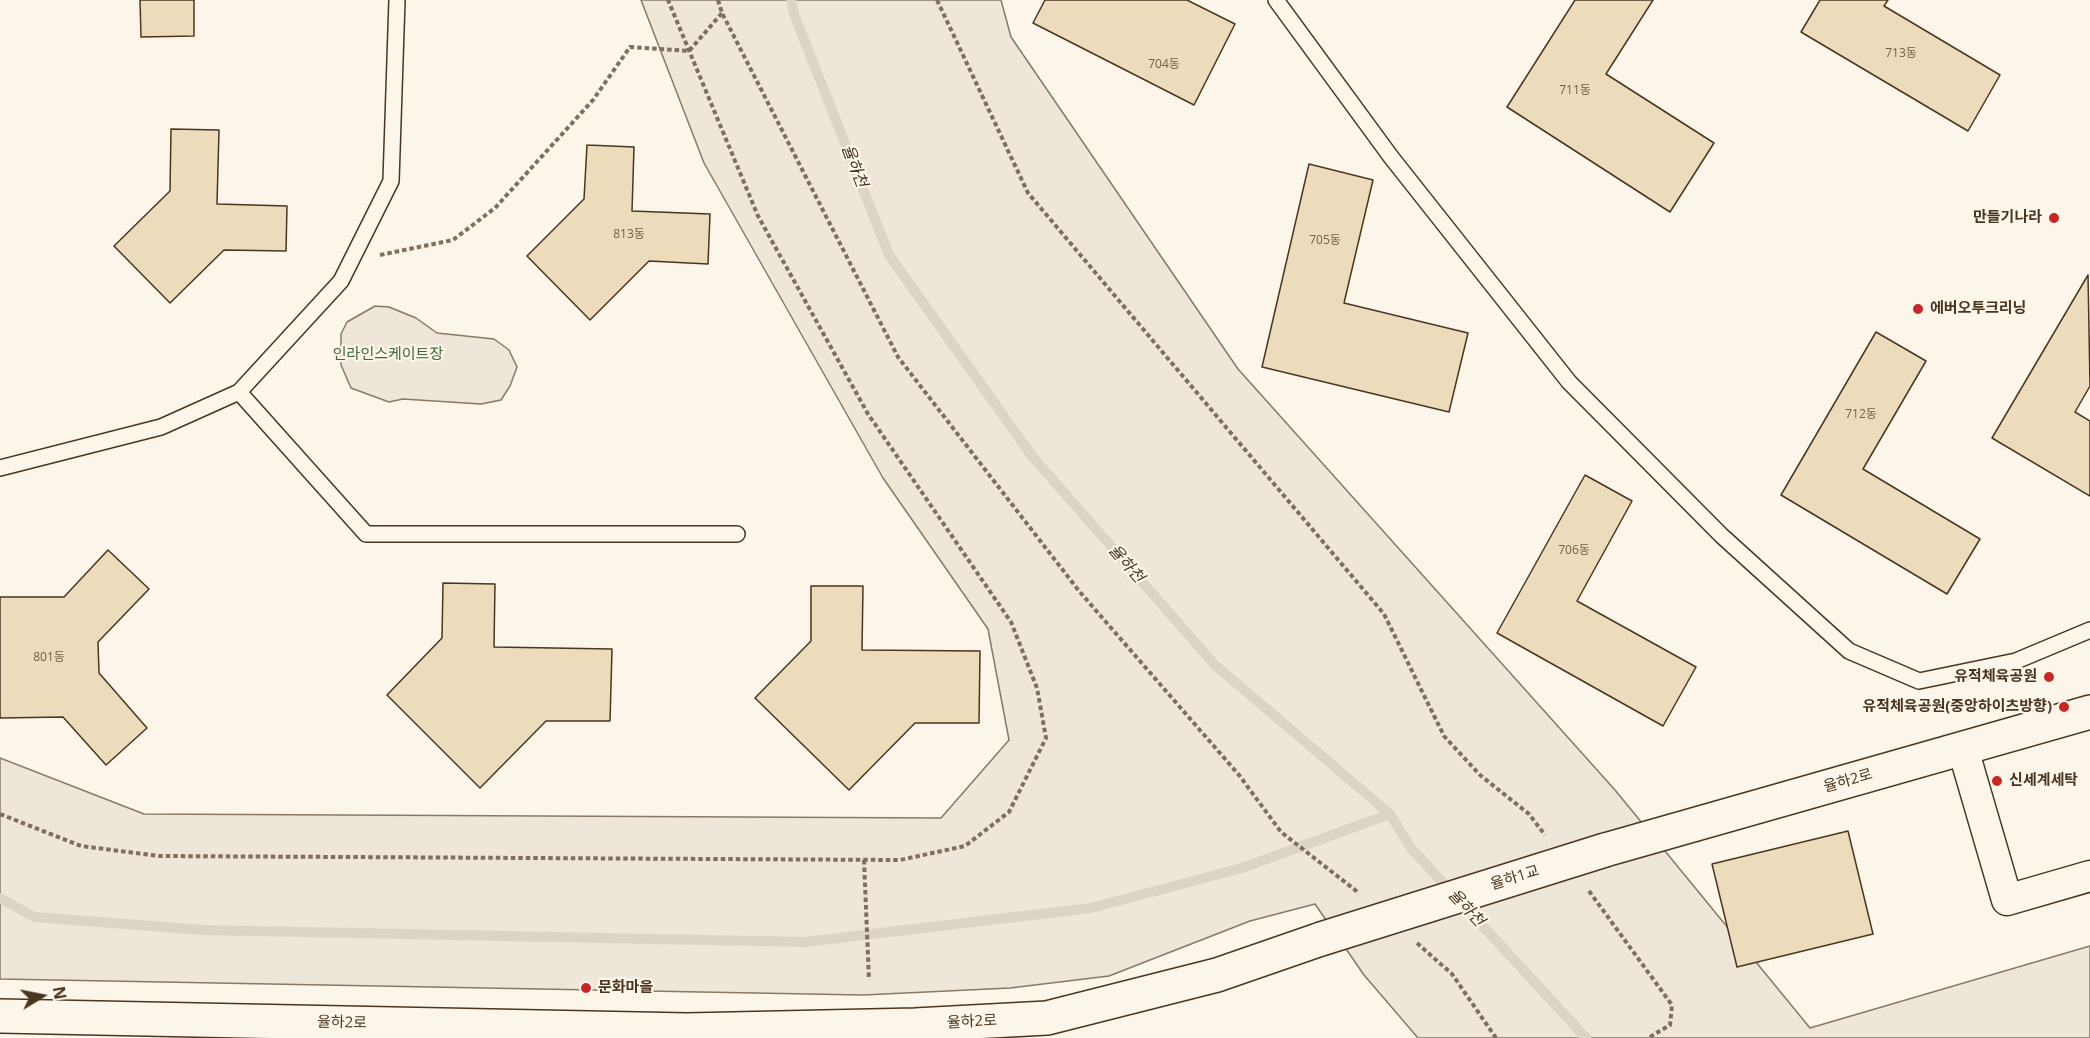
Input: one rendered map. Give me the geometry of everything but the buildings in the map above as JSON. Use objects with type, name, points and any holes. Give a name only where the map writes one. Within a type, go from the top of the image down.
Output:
[{"type":"street","name":"율하2로","points":[[1605,850],[2090,712]]},
{"type":"street","points":[[1963,749],[2007,900],[2090,876]]},
{"type":"street","name":"율하1교","points":[[1321,939],[1605,850]]},
{"type":"street","name":"율하2로","points":[[0,1016],[687,1034],[1047,1018],[1217,975],[1321,939]]},
{"type":"lane","points":[[0,468],[161,427],[238,392],[341,281],[391,181],[397,0]]},
{"type":"lane","points":[[1276,0],[1391,158],[1569,382],[1722,536],[1849,651],[1919,681],[2016,661],[2090,630]]},
{"type":"lane","points":[[238,392],[366,534],[737,534]]},
{"type":"path","points":[[0,814],[81,846],[159,856],[900,860],[965,846],[1009,812],[1046,738],[1037,688],[1011,622],[868,414],[758,216],[668,0]]},
{"type":"path","points":[[718,0],[722,13],[898,357],[1079,591],[1239,775],[1281,832],[1323,862]]},
{"type":"path","points":[[937,0],[1028,193],[1384,614],[1444,736],[1480,775],[1529,814],[1550,842]]},
{"type":"path","points":[[689,51],[722,13]]},
{"type":"path","points":[[351,261],[453,240],[495,208],[593,100],[630,47],[689,51]]},
{"type":"path","points":[[864,860],[869,980]]},
{"type":"path","points":[[1586,887],[1672,1005],[1670,1025],[1648,1038]]},
{"type":"green space","points":[[641,0],[1001,0],[1011,37],[1238,369],[1615,790],[1810,1028],[2090,946],[2090,1038],[1418,1038],[1364,975],[1315,904],[1250,921],[1109,976],[1010,988],[863,995],[0,979],[0,758],[144,814],[941,818],[1009,740],[988,629],[883,478],[704,163]]},
{"type":"green space","name":"인라인스케이트장","points":[[375,306],[389,307],[416,318],[437,333],[494,339],[509,350],[517,367],[510,386],[501,400],[481,404],[403,399],[389,402],[351,388],[341,365],[341,334],[347,322]]},
{"type":"waterway","name":"율하천","points":[[791,0],[794,14],[889,255],[1032,456],[1215,665],[1390,814],[1411,848],[1586,1038]]},
{"type":"waterway","points":[[0,898],[34,917],[203,930],[805,942],[1091,908],[1242,868],[1390,814]]},
{"type":"place","name":"만들기나라","points":[[2054,218]]},
{"type":"place","name":"에버오투크리닝","points":[[1918,309]]},
{"type":"place","name":"유적체육공원","points":[[2049,677]]},
{"type":"place","name":"유적체육공원(중앙하이츠방향)","points":[[2064,707]]},
{"type":"place","name":"신세계세탁","points":[[1997,781]]},
{"type":"place","name":"문화마을","points":[[586,988]]}]
